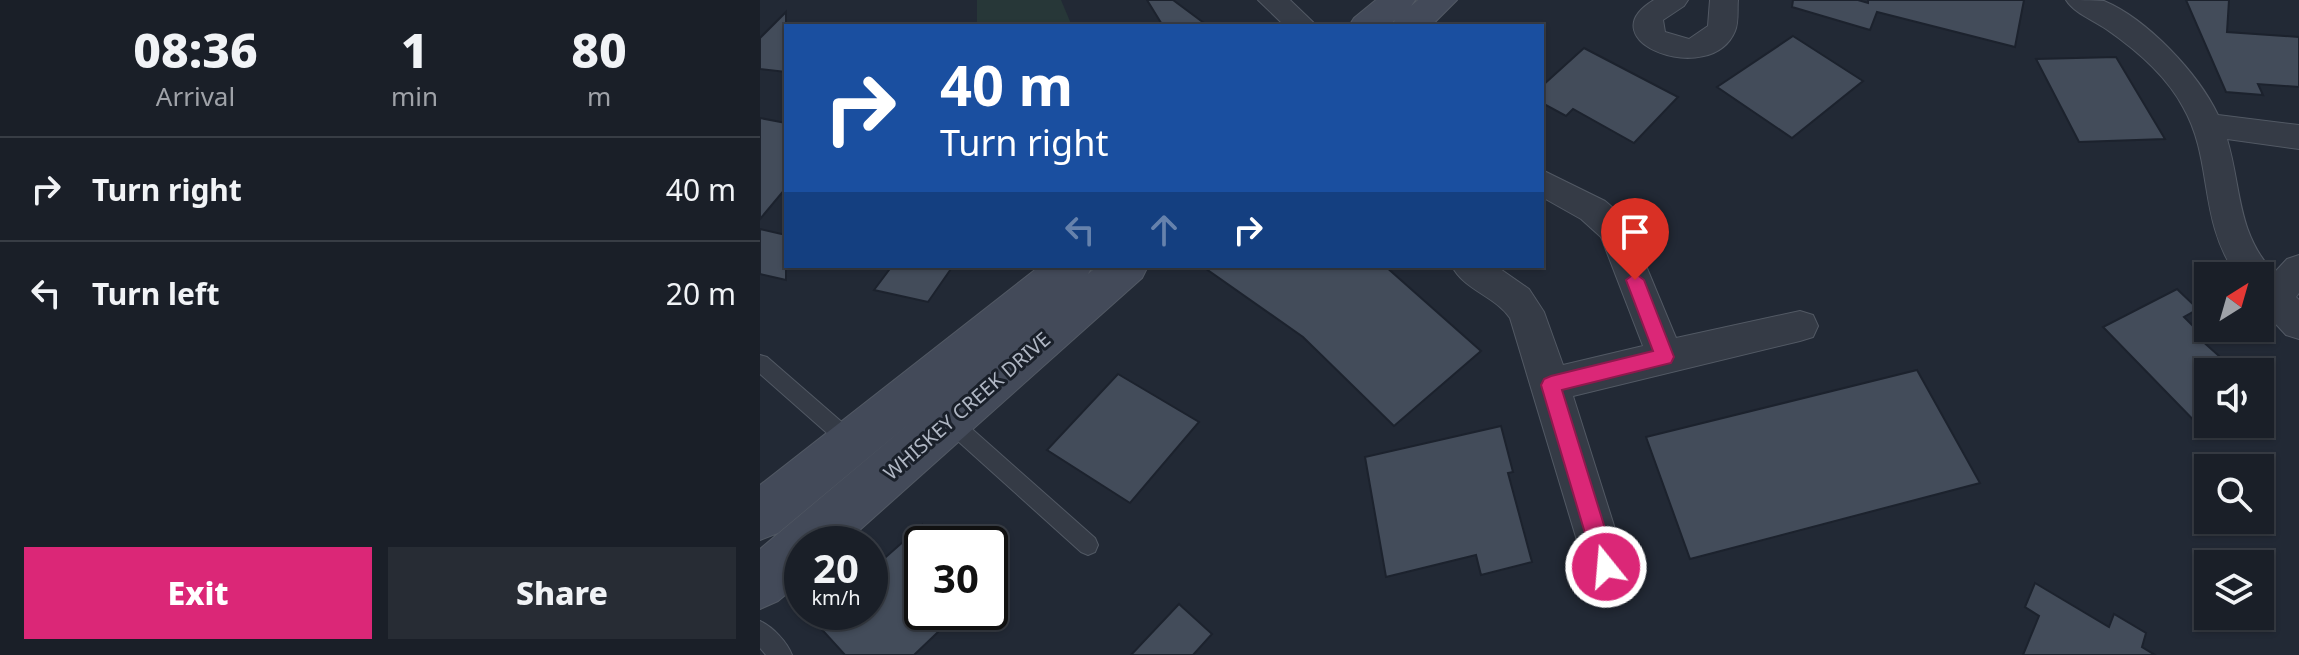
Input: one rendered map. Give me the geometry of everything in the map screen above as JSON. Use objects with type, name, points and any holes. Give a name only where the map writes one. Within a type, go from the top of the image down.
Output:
[{"type":"street","points":[[1272,0],[1301,24]]},
{"type":"street","points":[[1368,24],[1398,0]]},
{"type":"street","points":[[1411,24],[1440,0]]},
{"type":"street","points":[[1674,0],[1648,16],[1651,37],[1674,50],[1705,46],[1714,38],[1722,29],[1724,0]]},
{"type":"street","points":[[2080,0],[2124,27],[2188,91],[2208,125],[2229,233],[2248,262]]},
{"type":"street","points":[[2208,125],[2299,137]]},
{"type":"street","points":[[1544,183],[1606,218],[1615,229],[1665,357]]},
{"type":"street","name":"WHISKEY CREEK DRIVE","points":[[760,516],[1069,268]]},
{"type":"street","name":"WHISKEY CREEK DRIVE","points":[[827,526],[1125,268]]},
{"type":"street","points":[[1472,268],[1517,299],[1526,312],[1606,567]]},
{"type":"street","points":[[2274,280],[2299,269]]},
{"type":"street","points":[[2274,297],[2299,324]]},
{"type":"street","points":[[1551,385],[1800,326]]},
{"type":"street","name":"WHISKEY CREEK DRIVE","points":[[760,583],[784,563]]},
{"type":"lane","points":[[760,363],[887,475]]},
{"type":"lane","points":[[913,393],[950,421],[1088,545]]},
{"type":"lane","points":[[760,632],[781,655]]},
{"type":"shaded area","points":[[977,0],[1061,0],[1071,24],[977,24]]},
{"type":"building","points":[[1147,0],[1173,0],[1205,24],[1162,24]]},
{"type":"building","points":[[1793,0],[1858,0],[1868,3],[1868,0],[2024,0],[2015,47],[1877,12],[1870,30],[1792,7]]},
{"type":"building","points":[[2186,0],[2229,0],[2227,32],[2299,37],[2299,87],[2258,84],[2263,95],[2226,92]]},
{"type":"building","points":[[786,12],[784,72],[760,69],[760,38]]},
{"type":"building","points":[[1793,36],[1863,81],[1792,138],[1717,87]]},
{"type":"building","points":[[1584,48],[1678,97],[1634,143],[1573,109],[1566,116],[1544,104],[1544,84]]},
{"type":"building","points":[[2116,57],[2165,139],[2079,142],[2036,59]]},
{"type":"building","points":[[760,118],[784,123],[784,190],[760,219]]},
{"type":"building","points":[[760,229],[784,235],[786,280],[760,274]]},
{"type":"building","points":[[890,268],[952,268],[928,302],[874,290]]},
{"type":"building","points":[[1205,268],[1387,268],[1481,351],[1394,426],[1303,337]]},
{"type":"building","points":[[2177,289],[2194,305],[2194,311],[2184,317],[2194,327],[2194,342],[2203,342],[2221,358],[2194,358],[2194,421],[2103,327]]},
{"type":"building","points":[[1917,370],[1980,483],[1690,559],[1646,437]]},
{"type":"building","points":[[1118,374],[1199,422],[1130,503],[1047,450]]},
{"type":"building","points":[[1501,426],[1513,472],[1508,473],[1532,562],[1481,575],[1476,555],[1386,577],[1365,457]]},
{"type":"building","points":[[904,541],[904,630],[940,630],[914,655],[845,655],[822,630],[888,630],[888,555]]},
{"type":"building","points":[[2035,583],[2109,627],[2114,614],[2146,633],[2142,647],[2155,655],[2023,655],[2039,616],[2025,607]]},
{"type":"building","points":[[1179,604],[1212,634],[1193,655],[1131,655]]},
{"type":"route","points":[[1606,567],[1551,385],[1665,357],[1635,280]]}]
